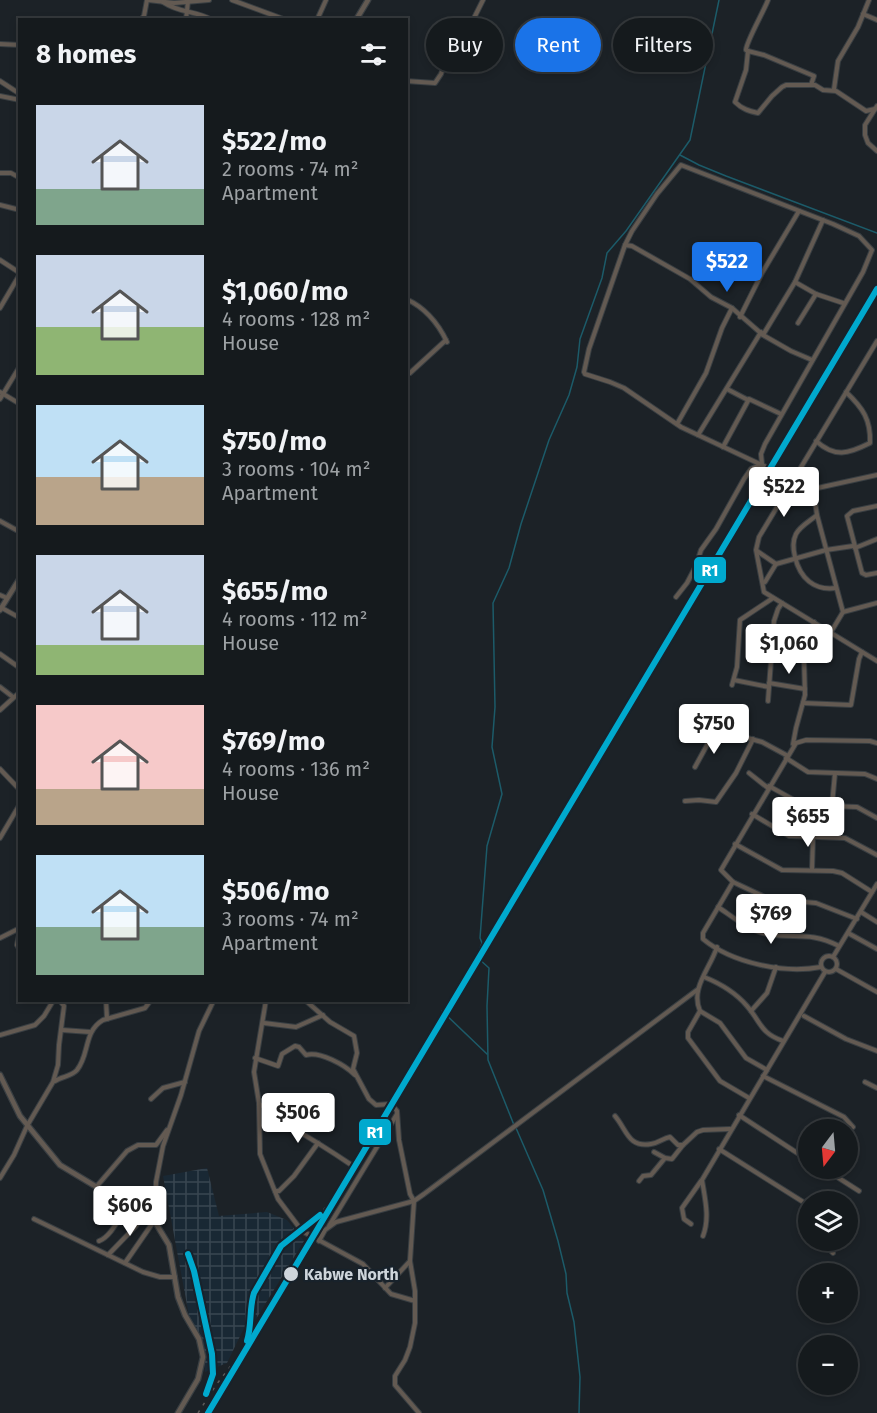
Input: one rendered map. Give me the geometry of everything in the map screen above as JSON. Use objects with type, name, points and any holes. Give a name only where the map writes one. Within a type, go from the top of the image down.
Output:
[{"type":"street","points":[[142,18],[147,0],[162,2],[209,0]]},
{"type":"street","points":[[232,0],[281,18]]},
{"type":"street","points":[[318,18],[326,0]]},
{"type":"street","points":[[357,18],[368,0]]},
{"type":"street","points":[[408,81],[435,84],[447,57],[466,34],[483,0]]},
{"type":"street","points":[[768,0],[746,45],[748,51],[746,70],[735,102],[746,110],[758,113],[772,96],[786,85],[811,85],[823,90],[834,90],[866,111],[876,108]]},
{"type":"street","points":[[834,90],[838,60],[850,42],[869,0]]},
{"type":"street","points":[[186,18],[188,1]]},
{"type":"street","points":[[162,2],[175,10],[207,18]]},
{"type":"street","points":[[863,14],[877,20]]},
{"type":"street","points":[[0,44],[18,45]]},
{"type":"street","points":[[748,51],[764,55],[814,76],[811,85]]},
{"type":"street","points":[[0,81],[18,93]]},
{"type":"street","points":[[0,96],[18,100]]},
{"type":"street","points":[[876,108],[865,130],[867,143],[877,151]]},
{"type":"street","points":[[762,464],[761,451],[862,272],[872,250],[859,236],[681,165],[657,194],[632,231],[589,349],[585,374],[624,388],[677,424],[813,489],[877,475]]},
{"type":"street","points":[[0,173],[10,173],[18,177]]},
{"type":"street","points":[[0,205],[18,210]]},
{"type":"street","points":[[740,317],[762,273],[799,211]]},
{"type":"street","points":[[698,435],[741,363],[795,282],[823,220]]},
{"type":"street","points":[[626,245],[632,246],[690,279],[711,297],[732,308],[751,327],[791,351],[812,360]]},
{"type":"street","points":[[0,260],[18,272]]},
{"type":"street","points":[[0,308],[18,276]]},
{"type":"street","points":[[795,282],[816,294],[843,303]]},
{"type":"street","points":[[798,323],[816,294]]},
{"type":"street","points":[[408,300],[423,308],[438,325],[446,341],[410,373],[408,372]]},
{"type":"street","points":[[677,424],[706,373],[722,328],[732,308]]},
{"type":"street","points":[[877,340],[875,349],[816,441],[759,537],[756,547],[765,592],[877,660]]},
{"type":"street","points":[[0,399],[18,369]]},
{"type":"street","points":[[727,389],[781,414]]},
{"type":"street","points":[[816,441],[830,452],[838,454],[870,443],[862,408],[846,392]]},
{"type":"street","points":[[2,393],[18,403]]},
{"type":"street","points":[[723,447],[748,400]]},
{"type":"street","points":[[676,597],[687,583],[701,550],[716,530],[751,468],[762,464]]},
{"type":"street","points":[[813,489],[817,515],[843,612]]},
{"type":"street","points":[[877,506],[853,511],[847,515],[862,574],[877,573]]},
{"type":"street","points":[[817,515],[795,534],[793,546],[796,559],[803,578],[825,588],[836,588]]},
{"type":"street","points":[[0,521],[18,531]]},
{"type":"street","points":[[764,582],[776,564],[826,549],[854,547],[877,538]]},
{"type":"street","points":[[756,547],[759,553],[776,564]]},
{"type":"street","points":[[18,581],[1,609],[18,617]]},
{"type":"street","points":[[0,595],[7,598]]},
{"type":"street","points":[[732,685],[740,646],[740,620],[773,598]]},
{"type":"street","points":[[768,701],[774,621],[782,603]]},
{"type":"street","points":[[831,632],[843,612],[877,603]]},
{"type":"street","points":[[793,747],[795,728],[805,689],[804,659],[814,622]]},
{"type":"street","points":[[803,703],[851,705],[862,652]]},
{"type":"street","points":[[0,654],[18,667]]},
{"type":"street","points":[[734,680],[805,689]]},
{"type":"street","points":[[0,687],[13,698]]},
{"type":"street","points":[[0,710],[18,694]]},
{"type":"street","points":[[695,767],[717,730],[753,739],[787,757],[808,772],[865,774],[877,779]]},
{"type":"street","points":[[685,801],[716,802],[736,773],[753,739]]},
{"type":"street","points":[[857,919],[816,903],[776,901],[733,882],[721,870],[793,747],[800,741],[870,741],[877,743]]},
{"type":"street","points":[[0,769],[18,788]]},
{"type":"street","points":[[749,773],[769,787],[803,805],[857,807],[877,818]]},
{"type":"street","points":[[832,805],[835,773]]},
{"type":"street","points":[[0,838],[18,807]]},
{"type":"street","points":[[752,814],[789,836],[845,838],[877,855]]},
{"type":"street","points":[[812,870],[813,837]]},
{"type":"street","points":[[735,844],[782,870],[842,873],[872,892]]},
{"type":"street","points":[[733,882],[702,936],[708,943],[751,963],[806,969],[821,967]]},
{"type":"street","points":[[833,957],[877,884]]},
{"type":"street","points":[[774,934],[776,901]]},
{"type":"street","points":[[718,907],[758,931],[815,937],[839,946]]},
{"type":"street","points":[[861,912],[877,922]]},
{"type":"street","points":[[0,938],[18,930]]},
{"type":"street","points":[[848,933],[875,948],[877,941]]},
{"type":"street","points":[[717,947],[697,990],[696,1000],[700,1011],[720,1023],[746,1058],[766,1070]]},
{"type":"street","points":[[825,972],[821,967],[821,960],[824,957],[833,957]]},
{"type":"street","points":[[833,957],[837,962],[836,969]]},
{"type":"street","points":[[751,1011],[767,993],[776,967]]},
{"type":"street","points":[[825,972],[836,969]]},
{"type":"street","points":[[836,969],[877,992]]},
{"type":"street","points":[[691,1224],[684,1219],[682,1208],[702,1180],[825,972]]},
{"type":"street","points":[[704,977],[726,988],[751,1011],[763,1030],[783,1041]]},
{"type":"street","points":[[329,1226],[345,1219],[414,1201],[697,990]]},
{"type":"street","points":[[0,1035],[35,1025],[53,1002]]},
{"type":"street","points":[[0,1178],[53,1083],[58,1065],[58,1045],[62,1030],[64,1006],[61,1002]]},
{"type":"street","points":[[106,1002],[106,1019]]},
{"type":"street","points":[[53,1083],[74,1074],[78,1069],[90,1032],[98,1023],[145,1008],[150,1002]]},
{"type":"street","points":[[125,1263],[155,1222],[156,1182],[169,1128],[199,1031],[213,1002]]},
{"type":"street","points":[[266,1002],[254,1072],[259,1103],[260,1154],[278,1199],[302,1231],[363,1264],[385,1288],[397,1297],[415,1301]]},
{"type":"street","points":[[313,1003],[323,1015],[354,1036],[357,1053],[352,1066],[357,1076],[373,1103],[376,1105],[391,1104],[397,1114],[399,1140],[410,1194],[414,1201],[410,1261],[415,1323],[410,1347],[397,1372],[395,1381],[399,1391],[419,1413]]},
{"type":"street","points":[[700,1011],[687,1035],[689,1041],[720,1081],[749,1098]]},
{"type":"street","points":[[263,1023],[296,1027],[323,1015]]},
{"type":"street","points":[[804,1016],[846,1039],[877,1051]]},
{"type":"street","points":[[62,1030],[90,1032]]},
{"type":"street","points":[[255,1058],[278,1066],[282,1054],[295,1046],[306,1055],[313,1053],[325,1056],[357,1076]]},
{"type":"street","points":[[0,1076],[11,1102],[27,1126],[60,1165],[155,1222],[169,1245],[181,1305],[199,1339],[203,1357],[198,1378],[178,1413]]},
{"type":"street","points":[[763,1076],[846,1119]]},
{"type":"street","points":[[151,1099],[163,1088],[185,1082]]},
{"type":"street","points":[[865,1082],[877,1088]]},
{"type":"street","points":[[259,1103],[279,1120],[350,1164]]},
{"type":"street","points":[[319,1240],[397,1114]]},
{"type":"street","points":[[739,1115],[798,1153]]},
{"type":"street","points":[[615,1116],[628,1138],[641,1145],[659,1143],[665,1137],[670,1137],[678,1145],[683,1145]]},
{"type":"street","points":[[97,1186],[127,1151],[138,1145],[156,1145],[169,1128]]},
{"type":"street","points":[[654,1152],[672,1159],[697,1132],[731,1129]]},
{"type":"street","points":[[275,1191],[279,1191],[294,1176],[318,1143]]},
{"type":"street","points":[[719,1149],[798,1199]]},
{"type":"street","points":[[639,1181],[643,1176],[651,1175],[665,1158]]},
{"type":"street","points":[[840,1179],[859,1191]]},
{"type":"street","points":[[702,1180],[706,1196],[704,1205],[707,1223],[702,1236]]},
{"type":"street","points":[[99,1240],[105,1239],[111,1232],[118,1217],[128,1205]]},
{"type":"street","points":[[108,1255],[136,1226],[143,1215]]},
{"type":"street","points":[[34,1219],[152,1276],[176,1277]]},
{"type":"street","points":[[385,1288],[410,1261]]},
{"type":"shaded area","points":[[207,1168],[219,1216],[267,1212],[287,1220],[304,1241],[251,1327],[244,1328],[227,1363],[205,1372],[202,1338],[190,1321],[163,1176]]},
{"type":"waterway","points":[[477,956],[482,943],[480,938],[487,846],[502,794],[492,747],[495,707],[493,603],[509,568],[549,440],[569,395],[577,367],[580,339],[602,278],[607,253],[626,231],[690,140],[719,0]]},
{"type":"waterway","points":[[680,155],[726,176],[877,233]]},
{"type":"waterway","points":[[479,959],[489,968],[488,1060],[514,1125]]},
{"type":"waterway","points":[[442,1011],[487,1054]]},
{"type":"waterway","points":[[516,1128],[543,1190],[566,1274],[580,1377],[579,1413]]},
{"type":"railway","points":[[242,1352],[250,1331],[254,1293],[281,1246],[317,1217],[333,1199]]},
{"type":"railway","points":[[188,1254],[194,1271],[212,1354],[213,1374],[206,1394]]},
{"type":"railway","points":[[198,1413],[240,1354]]},
{"type":"transit line","name":"R1","points":[[208,1413],[877,289]]},
{"type":"transit line","name":"R1","points":[[247,1341],[254,1293],[281,1246],[320,1215]]},
{"type":"transit line","name":"R1","points":[[188,1254],[194,1271],[212,1354],[213,1374],[206,1394]]},
{"type":"place","name":"Kabwe North","points":[[291,1274]]}]
